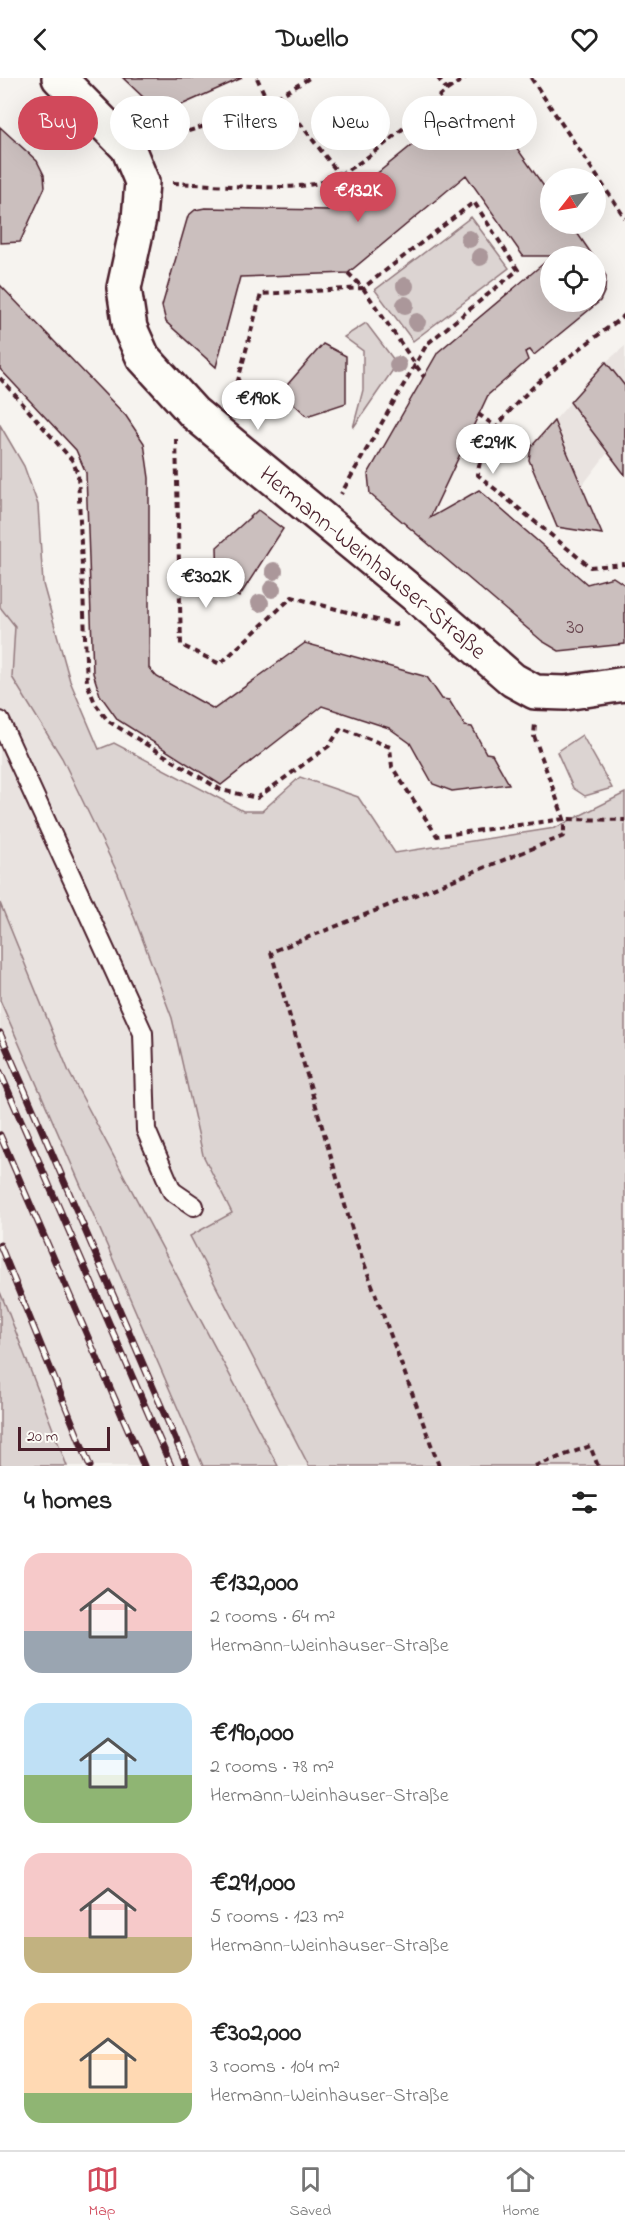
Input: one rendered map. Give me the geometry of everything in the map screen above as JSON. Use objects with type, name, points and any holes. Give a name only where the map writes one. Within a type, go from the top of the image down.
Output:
[{"type":"street","name":"Hermann-Weinhauser-Straße","points":[[59,78],[110,130]]},
{"type":"street","name":"Hermann-Weinhauser-Straße","points":[[129,150],[142,182],[139,219],[124,288],[130,328],[143,357],[194,413],[427,605],[513,680],[535,692],[565,693],[625,684]]},
{"type":"lane","points":[[0,721],[143,1033],[146,1130],[172,1191],[194,1206]]},
{"type":"path","points":[[257,78],[265,96]]},
{"type":"path","points":[[283,96],[309,78]]},
{"type":"path","points":[[438,78],[447,90]]},
{"type":"path","points":[[142,182],[297,186],[323,182],[375,150],[447,90],[465,78]]},
{"type":"path","points":[[531,78],[625,218]]},
{"type":"path","points":[[299,122],[339,174]]},
{"type":"path","points":[[323,182],[332,210]]},
{"type":"path","points":[[217,430],[235,398],[261,294],[363,288],[474,202],[518,270],[427,344],[326,521]]},
{"type":"path","points":[[348,273],[363,288],[424,377]]},
{"type":"path","points":[[625,315],[518,399],[479,461],[478,475],[590,567],[625,564]]},
{"type":"path","points":[[0,378],[72,460],[78,474],[87,683],[95,702],[108,721],[221,790],[257,798],[329,746],[341,728],[390,747],[392,767],[437,836],[564,819],[625,820]]},
{"type":"path","points":[[177,393],[181,645],[220,664],[292,597],[395,626],[427,605]]},
{"type":"path","points":[[478,414],[498,428]]},
{"type":"path","points":[[439,1466],[354,1236],[271,952],[564,836],[564,819],[534,736],[535,692]]},
{"type":"path","points":[[535,1466],[590,1446],[598,1466]]},
{"type":"shaded area","points":[[471,217],[509,268],[413,341],[375,290]]},
{"type":"shaded area","points":[[366,323],[397,364],[353,428],[363,390],[363,351],[344,337]]},
{"type":"shaded area","points":[[625,346],[625,475],[608,452],[582,486],[599,529],[589,532],[561,527],[554,519],[529,460],[531,447],[606,362]]},
{"type":"shaded area","points":[[0,425],[24,466],[38,505],[43,584],[70,681],[99,749],[114,743],[243,811],[262,811],[300,777],[358,797],[395,853],[555,828],[625,793],[625,1466],[309,1466],[190,1236],[232,1213],[203,1155],[172,1018],[118,874],[62,758],[12,677],[15,626],[0,607]]},
{"type":"shaded area","points":[[0,556],[355,1466],[0,1466]]},
{"type":"shaded area","points":[[582,735],[612,788],[585,796],[573,788],[557,752]]},
{"type":"shaded area","points":[[0,903],[69,1072],[278,1466],[203,1466],[0,1000]]},
{"type":"shaded area","points":[[0,1292],[7,1309],[67,1466],[0,1466]]},
{"type":"building","points":[[123,78],[242,78],[190,101],[190,96],[142,96]]},
{"type":"building","points":[[0,127],[18,144],[18,150],[25,150],[37,161],[44,175],[45,187],[20,242],[0,243]]},
{"type":"building","points":[[406,150],[518,150],[540,181],[540,234],[578,234],[586,246],[540,246],[540,256],[523,256],[466,175],[348,273],[240,277],[216,367],[166,322],[162,306],[188,216],[195,210],[205,208],[332,210]]},
{"type":"building","points":[[540,266],[540,312],[587,312],[534,355],[530,350],[525,352],[528,360],[488,395],[430,518],[479,490],[587,584],[613,577],[625,585],[625,644],[559,651],[542,641],[370,494],[368,474],[438,352]]},
{"type":"building","points":[[0,285],[126,416],[144,443],[149,478],[149,668],[157,677],[214,709],[305,643],[427,677],[442,699],[449,700],[465,726],[472,727],[486,753],[492,754],[509,784],[452,791],[433,784],[410,743],[389,728],[322,706],[221,785],[118,720],[100,695],[93,673],[86,473],[76,450],[0,369]]},
{"type":"building","points":[[323,344],[346,356],[346,403],[307,416],[281,392]]},
{"type":"building","points":[[606,362],[625,386],[625,475],[570,402]]},
{"type":"building","points":[[554,421],[602,534],[557,527],[529,460],[531,447]]},
{"type":"building","points":[[258,510],[283,529],[239,597],[218,584],[217,547]]},
{"type":"railway","points":[[0,1033],[187,1466]]},
{"type":"railway","points":[[0,1072],[171,1466]]},
{"type":"railway","points":[[0,1135],[144,1466]]},
{"type":"railway","points":[[0,1245],[90,1466]]}]
